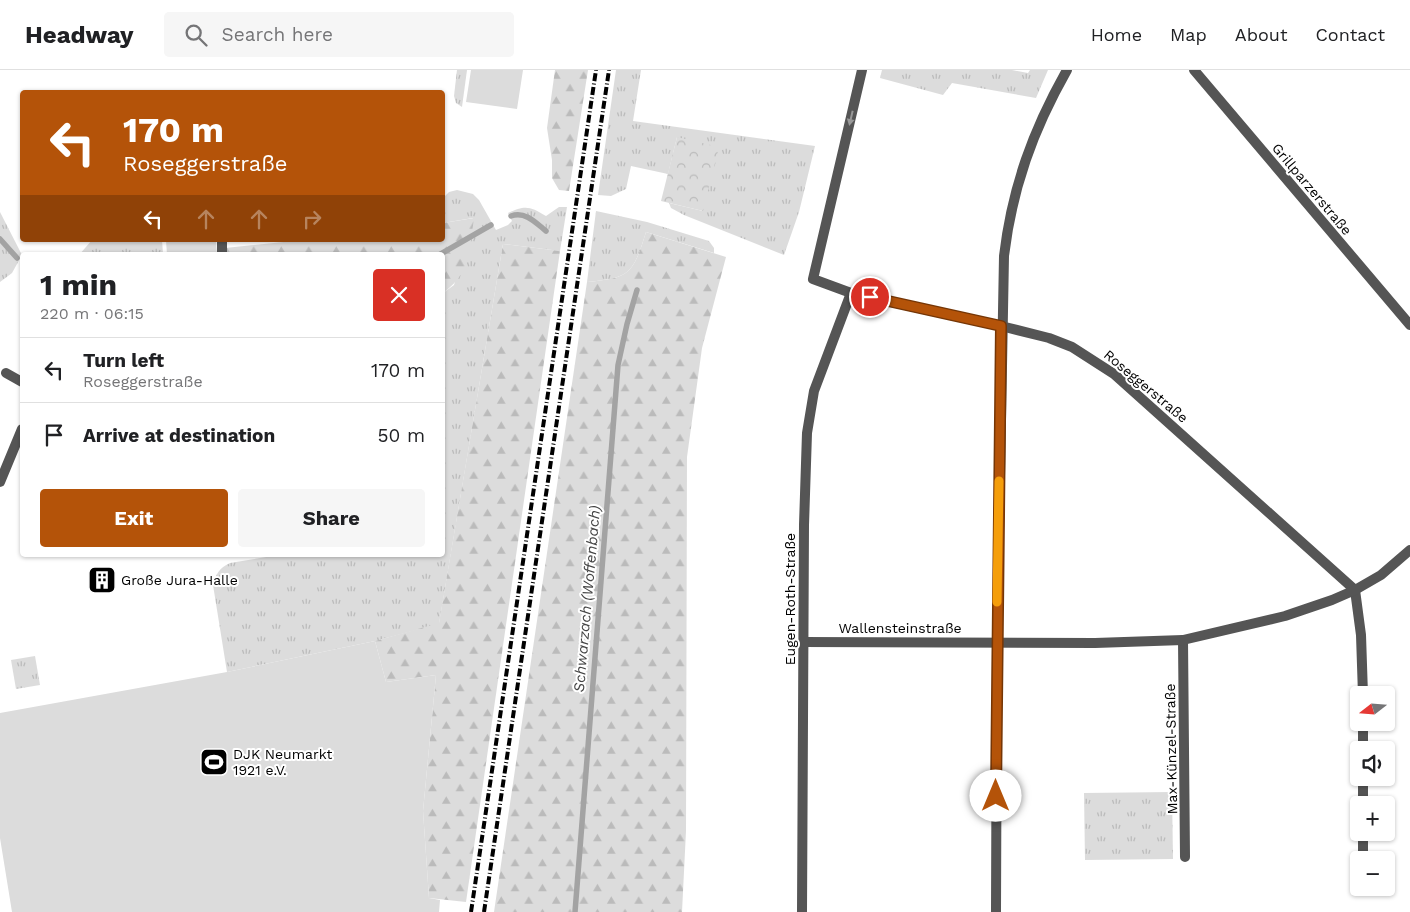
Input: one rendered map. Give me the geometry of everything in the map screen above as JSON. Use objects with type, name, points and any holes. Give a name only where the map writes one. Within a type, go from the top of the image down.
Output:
[{"type":"street","name":"Roseggerstraße","points":[[862,70],[813,279],[851,293],[1001,326],[1049,338],[1072,348],[1114,374],[1355,590]]},
{"type":"street","points":[[996,912],[997,641],[1001,326],[1004,256],[1014,195],[1030,148],[1046,110],[1067,70]]},
{"type":"street","name":"Grillparzerstraße","points":[[1194,70],[1410,325]]},
{"type":"street","name":"Eugen-Roth-Straße","points":[[802,912],[804,525],[810,412],[817,382],[851,293]]},
{"type":"street","points":[[6,373],[20,381]]},
{"type":"street","points":[[0,482],[20,434]]},
{"type":"street","points":[[997,641],[1095,643],[1183,640],[1285,616],[1355,590],[1381,575],[1410,550]]},
{"type":"street","points":[[1355,590],[1361,635],[1363,686]]},
{"type":"street","name":"Max-Künzel-Straße","points":[[1183,640],[1185,857]]},
{"type":"street","name":"Wallensteinstraße","points":[[803,642],[997,641]]},
{"type":"green space","points":[[457,70],[467,70],[462,107],[456,103],[454,96]]},
{"type":"green space","points":[[471,70],[523,70],[517,109],[466,102]]},
{"type":"green space","points":[[555,70],[588,70],[569,191],[559,190],[552,178],[552,160],[547,128]]},
{"type":"green space","points":[[616,70],[641,70],[633,121],[815,146],[799,212],[784,255],[671,208],[669,203],[703,211],[677,137],[668,174],[631,166],[626,189],[611,196],[598,195]]},
{"type":"green space","points":[[882,70],[1012,70],[1028,73],[1030,70],[1048,70],[1036,98],[952,83],[943,95],[880,78]]},
{"type":"green space","points":[[677,137],[719,147],[703,211],[661,201]]},
{"type":"green space","points":[[457,190],[473,194],[479,200],[496,230],[508,225],[512,221],[508,213],[519,209],[536,210],[546,216],[559,207],[567,207],[560,251],[503,244],[439,624],[375,641],[227,672],[213,585],[218,572],[226,565],[266,557],[445,557],[445,292],[454,285],[473,218],[445,223],[445,196],[449,192]]},
{"type":"green space","points":[[596,211],[647,222],[709,241],[714,248],[714,253],[646,232],[637,257],[628,271],[613,278],[587,282]]},
{"type":"green space","points":[[0,212],[20,252],[20,259],[12,273],[0,282]]},
{"type":"green space","points":[[474,218],[464,269],[445,291],[445,252],[226,252],[225,248],[284,242],[445,242],[445,223]]},
{"type":"green space","points":[[646,232],[726,257],[702,348],[687,457],[686,831],[682,912],[494,912],[587,282],[613,278],[628,271],[637,257]]},
{"type":"green space","points":[[90,242],[162,242],[163,252],[82,252]]},
{"type":"green space","points":[[166,242],[216,242],[217,252],[167,252]]},
{"type":"green space","points":[[503,244],[560,251],[466,902],[429,898],[423,811],[436,675],[386,682],[375,641],[439,623]]},
{"type":"green space","name":"DJK Neumarkt 1921 e.V.","points":[[375,641],[386,682],[436,675],[423,811],[429,898],[440,900],[439,912],[12,912],[0,838],[0,713],[227,672]]},
{"type":"green space","points":[[35,656],[40,685],[16,689],[11,660]]},
{"type":"green space","points":[[1172,792],[1173,859],[1085,860],[1084,793]]},
{"type":"waterway","points":[[511,216],[526,216],[546,231]]},
{"type":"waterway","points":[[444,252],[491,225]]},
{"type":"waterway","points":[[0,239],[17,258]]},
{"type":"waterway","name":"Schwarzach (Woffenbach)","points":[[575,912],[618,365],[637,290]]},
{"type":"railway","points":[[471,912],[596,70]]},
{"type":"railway","points":[[484,912],[609,70]]},
{"type":"slow traffic","points":[[997,602],[999,481]]},
{"type":"place","name":"Große Jura-Halle","points":[[102,580]]},
{"type":"place","name":"DJK Neumarkt 1921 e.V.","points":[[214,762]]},
{"type":"route","points":[[870,297],[1001,326],[996,796]]}]
